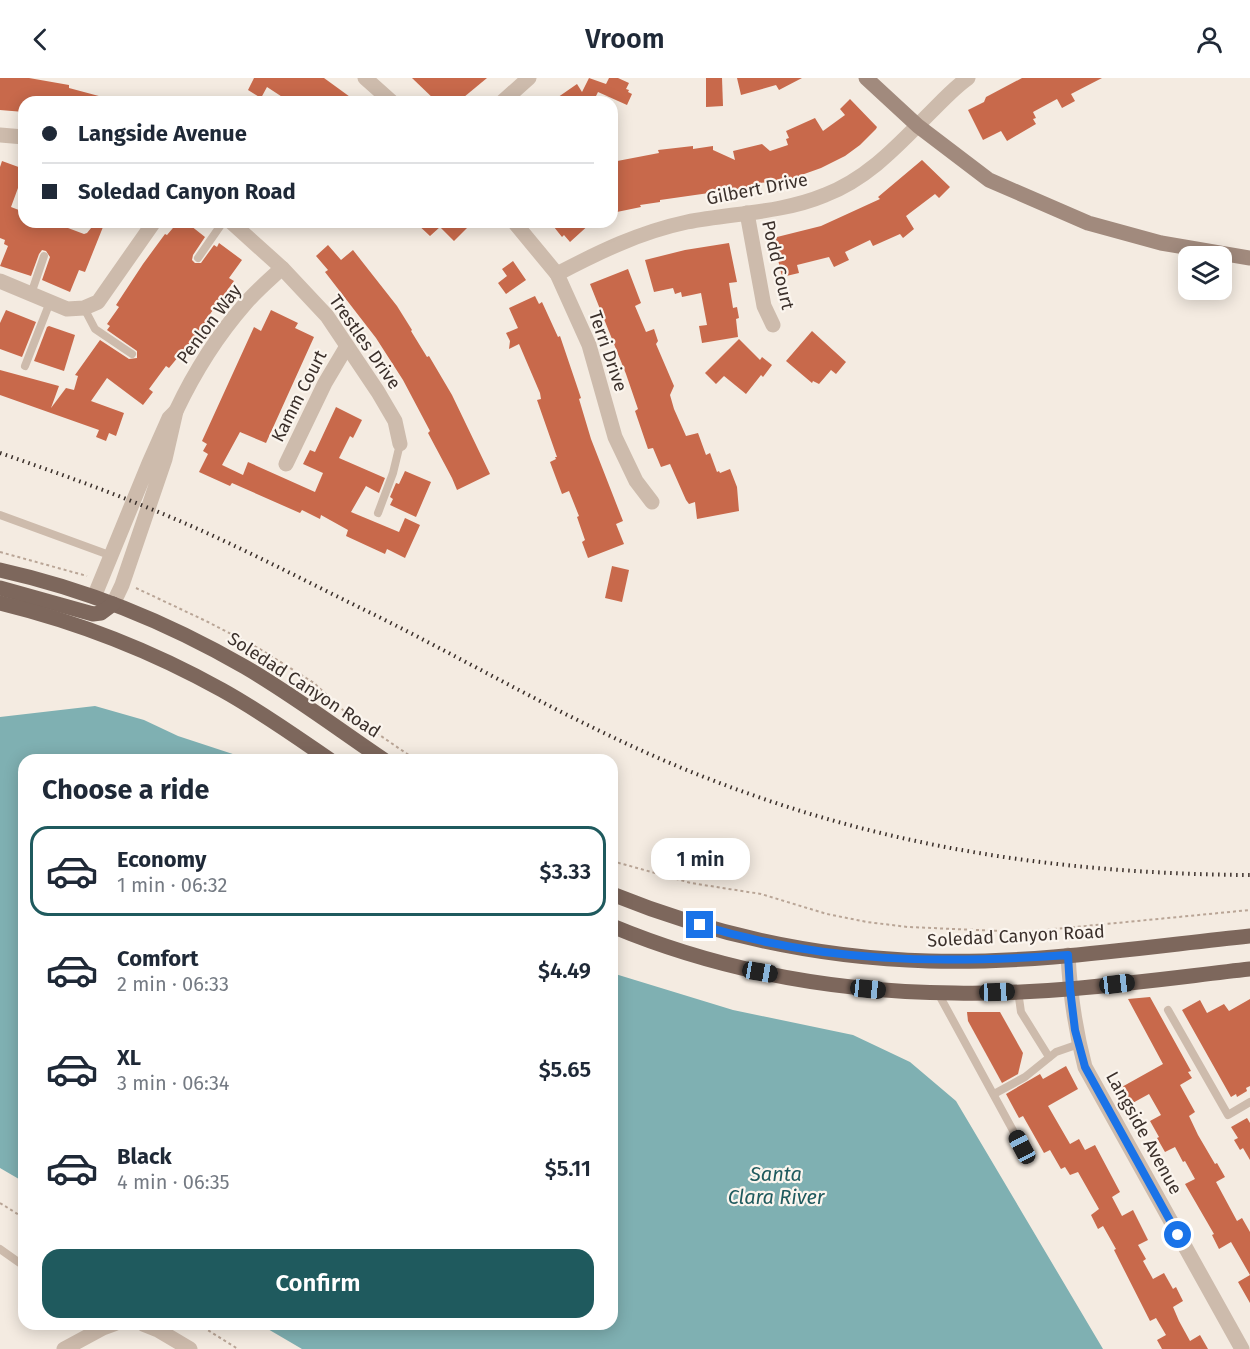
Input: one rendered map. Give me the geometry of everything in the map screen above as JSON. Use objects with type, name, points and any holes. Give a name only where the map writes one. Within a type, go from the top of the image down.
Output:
[{"type":"main road","name":"Soledad Canyon Road","points":[[0,570],[94,597],[202,644],[287,693],[375,754]]},
{"type":"main road","points":[[0,588],[93,614],[101,613],[113,604]]},
{"type":"main road","points":[[0,603],[84,627],[178,667],[223,690],[321,754]]},
{"type":"main road","name":"Soledad Canyon Road","points":[[618,896],[679,919],[720,931],[804,950],[888,960],[974,961],[1068,955],[1250,936]]},
{"type":"main road","points":[[618,928],[696,956],[760,972],[825,984],[890,991],[938,993],[1070,989],[1250,969]]},
{"type":"street","points":[[365,78],[385,96]]},
{"type":"street","points":[[509,96],[530,78]]},
{"type":"street","points":[[866,78],[918,126],[988,180],[1088,223],[1161,243],[1250,258]]},
{"type":"street","name":"Gilbert Drive","points":[[557,274],[603,250],[643,233],[688,222],[799,204],[825,196],[877,166],[968,78]]},
{"type":"street","points":[[0,135],[18,136]]},
{"type":"street","name":"Podd Court","points":[[747,213],[764,306],[773,325]]},
{"type":"street","points":[[0,281],[67,309],[84,308],[98,302],[150,228]]},
{"type":"street","name":"Trestles Drive","points":[[238,228],[282,268],[327,316],[395,421],[400,444]]},
{"type":"street","name":"Terri Drive","points":[[519,228],[557,274],[590,345],[615,437],[636,481],[652,502]]},
{"type":"street","name":"Penlon Way","points":[[176,411],[193,375],[222,333],[245,304],[282,268]]},
{"type":"street","name":"Kamm Court","points":[[286,464],[325,383],[347,346]]},
{"type":"street","points":[[94,597],[153,454],[169,418],[176,411]]},
{"type":"street","points":[[113,604],[122,585],[165,459],[176,411]]},
{"type":"street","name":"Langside Avenue","points":[[1068,955],[1070,989],[1085,1067],[1242,1349]]},
{"type":"street","points":[[64,1349],[97,1330]]},
{"type":"street","points":[[158,1330],[190,1349]]},
{"type":"lane","points":[[198,258],[219,228]]},
{"type":"lane","points":[[31,294],[44,256]]},
{"type":"lane","points":[[25,366],[50,302]]},
{"type":"lane","points":[[84,308],[95,329],[132,354]]},
{"type":"lane","points":[[378,513],[393,472],[400,444]]},
{"type":"lane","points":[[0,515],[112,556]]},
{"type":"lane","points":[[1018,991],[1021,1012],[1049,1057]]},
{"type":"lane","points":[[938,993],[1022,1147]]},
{"type":"lane","points":[[1168,1010],[1228,1115],[1250,1102]]},
{"type":"lane","points":[[994,1094],[1025,1077],[1056,1052],[1079,1044]]},
{"type":"lane","points":[[0,1249],[18,1262]]},
{"type":"path","points":[[618,863],[691,883],[761,894],[827,914],[908,927],[1024,932],[1250,910]]},
{"type":"path","points":[[0,1203],[18,1214]]},
{"type":"path","points":[[208,1330],[238,1349]]},
{"type":"water","points":[[95,706],[144,720],[178,736],[233,754],[18,754],[18,1178],[0,1168],[0,717]]},
{"type":"water","name":"Santa Clara River","points":[[618,975],[733,1010],[853,1035],[910,1062],[956,1101],[1103,1349],[302,1349],[270,1330],[618,1330]]},
{"type":"building","points":[[0,78],[29,78],[69,85],[69,88],[99,96],[18,96],[18,112],[0,110]]},
{"type":"building","points":[[254,78],[324,78],[349,96],[281,96],[267,87],[262,96],[258,96],[248,90]]},
{"type":"building","points":[[412,78],[487,78],[465,96],[431,96]]},
{"type":"building","points":[[589,78],[606,84],[609,78],[618,78],[629,83],[626,89],[632,94],[627,105],[618,101],[618,96],[607,96],[598,92],[596,96],[560,96],[577,84],[582,92]]},
{"type":"building","points":[[706,78],[722,78],[723,106],[706,107]]},
{"type":"building","points":[[737,78],[802,78],[779,90],[776,85],[741,95]]},
{"type":"building","points":[[1022,78],[1102,78],[1071,94],[1075,101],[1062,108],[1057,99],[1033,112],[1036,124],[1007,141],[1001,131],[983,140],[968,110],[984,102],[986,97]]},
{"type":"building","points":[[850,99],[877,127],[860,145],[845,156],[821,168],[779,183],[778,181],[751,184],[751,187],[660,200],[660,202],[618,212],[618,161],[659,153],[658,150],[693,146],[693,149],[713,146],[713,150],[735,160],[733,151],[762,144],[770,151],[788,145],[786,139],[789,138],[786,131],[815,118],[823,131],[845,115],[840,109]]},
{"type":"building","points":[[922,160],[950,187],[939,198],[935,194],[906,216],[914,229],[903,238],[900,234],[873,246],[870,240],[845,252],[849,260],[834,267],[829,257],[797,265],[799,273],[782,277],[773,238],[821,226],[880,199],[878,197]]},
{"type":"building","points":[[2,161],[18,167],[18,188],[11,207],[18,210],[18,228],[68,228],[84,234],[91,228],[103,228],[85,272],[79,270],[70,292],[42,280],[50,257],[46,251],[42,250],[39,254],[31,276],[0,266],[8,246],[4,244],[5,240],[0,238],[0,167]]},
{"type":"building","points":[[173,228],[194,228],[205,237],[193,255],[192,260],[195,263],[201,263],[214,245],[217,247],[219,243],[242,260],[229,278],[234,281],[205,321],[207,322],[169,368],[166,366],[149,389],[153,392],[143,405],[107,378],[91,401],[124,413],[116,436],[109,433],[106,441],[96,437],[99,430],[0,395],[0,370],[59,386],[51,408],[66,388],[74,390],[78,376],[75,375],[100,340],[129,359],[137,358],[137,351],[107,330],[110,326],[107,324],[119,307],[116,305],[143,264],[165,234],[167,235]]},
{"type":"building","points":[[421,228],[439,228],[430,236]]},
{"type":"building","points":[[441,228],[467,228],[454,241]]},
{"type":"building","points":[[555,228],[585,228],[570,242],[564,235],[562,237]]},
{"type":"building","points":[[729,243],[737,282],[729,283],[733,308],[737,307],[739,318],[736,319],[738,337],[702,343],[699,326],[707,325],[701,293],[682,297],[681,292],[675,294],[673,288],[654,292],[645,260],[685,250]]},
{"type":"building","points":[[328,245],[341,260],[353,250],[397,306],[452,395],[490,474],[457,490],[403,380],[376,338],[325,272],[328,270],[316,256]]},
{"type":"building","points":[[513,261],[526,280],[506,294],[498,283],[507,276],[502,269]]},
{"type":"building","points":[[628,269],[641,303],[635,306],[646,332],[654,329],[658,341],[656,344],[674,386],[670,395],[674,409],[686,436],[698,433],[706,455],[710,453],[717,472],[730,469],[737,487],[739,511],[697,519],[695,502],[689,504],[686,500],[670,464],[661,467],[653,448],[648,449],[626,374],[590,284]]},
{"type":"building","points":[[535,296],[539,304],[542,302],[558,337],[560,336],[581,398],[579,399],[591,439],[623,521],[616,524],[624,544],[588,558],[582,542],[585,540],[577,517],[579,516],[569,491],[562,494],[550,462],[557,457],[537,400],[541,399],[540,393],[519,344],[509,349],[510,341],[506,333],[518,328],[509,308]]},
{"type":"building","points":[[6,310],[36,322],[22,357],[0,349],[0,323]]},
{"type":"building","points":[[271,310],[298,323],[295,328],[314,337],[266,443],[240,432],[222,465],[243,475],[248,462],[315,492],[323,473],[303,464],[310,450],[315,452],[336,407],[362,420],[353,438],[350,436],[339,458],[385,478],[379,493],[366,486],[351,512],[399,532],[405,518],[420,525],[405,558],[387,549],[385,554],[346,536],[348,530],[321,515],[320,519],[302,510],[300,513],[232,483],[230,486],[199,472],[208,454],[203,451],[207,444],[202,441],[254,327],[261,331]]},
{"type":"building","points":[[49,326],[75,335],[64,371],[34,361]]},
{"type":"building","points":[[812,331],[846,362],[836,374],[831,370],[819,384],[813,381],[812,383],[786,361]]},
{"type":"building","points":[[739,339],[760,360],[762,357],[772,365],[746,394],[724,376],[716,384],[705,373]]},
{"type":"building","points":[[405,471],[431,482],[416,517],[390,505],[393,499],[390,497],[396,483],[399,484]]},
{"type":"building","points":[[612,566],[629,570],[622,602],[605,598]]},
{"type":"building","points":[[1150,997],[1191,1071],[1188,1072],[1192,1078],[1180,1085],[1195,1112],[1189,1116],[1198,1135],[1225,1177],[1216,1182],[1237,1221],[1242,1218],[1250,1232],[1250,1275],[1231,1242],[1219,1249],[1212,1235],[1214,1234],[1185,1184],[1195,1179],[1185,1161],[1183,1162],[1175,1147],[1165,1152],[1157,1138],[1159,1137],[1150,1121],[1161,1115],[1149,1094],[1129,1105],[1120,1088],[1163,1064],[1128,999]]},
{"type":"building","points":[[1250,999],[1250,1086],[1246,1088],[1247,1091],[1237,1097],[1236,1094],[1231,1097],[1182,1010],[1200,1000],[1207,1013],[1224,1004],[1229,1011]]},
{"type":"building","points":[[967,1012],[1000,1012],[1023,1053],[1018,1074],[1002,1083],[968,1021]]},
{"type":"building","points":[[1066,1066],[1078,1089],[1048,1106],[1070,1144],[1079,1139],[1085,1150],[1095,1145],[1120,1192],[1112,1197],[1122,1216],[1133,1210],[1148,1240],[1138,1245],[1146,1259],[1143,1261],[1153,1279],[1164,1273],[1173,1289],[1176,1287],[1183,1301],[1173,1307],[1179,1321],[1190,1341],[1200,1335],[1208,1349],[1162,1349],[1157,1340],[1166,1335],[1156,1318],[1150,1321],[1103,1226],[1098,1229],[1091,1215],[1099,1209],[1078,1172],[1070,1175],[1065,1167],[1061,1169],[1050,1150],[1044,1153],[1023,1116],[1019,1118],[1006,1094],[1040,1074],[1043,1079]]},
{"type":"building","points":[[1247,1118],[1250,1123],[1250,1160],[1243,1148],[1240,1150],[1234,1140],[1238,1138],[1231,1127]]},
{"type":"building","points":[[1250,1275],[1250,1303],[1238,1282]]},
{"type":"railway","points":[[0,453],[114,494],[206,533],[375,615],[625,743],[712,780],[777,804],[910,840],[976,853],[1112,869],[1250,875]]},
{"type":"route","points":[[700,925],[804,950],[888,960],[974,961],[1068,955],[1075,1030],[1085,1067],[1178,1235]]}]
